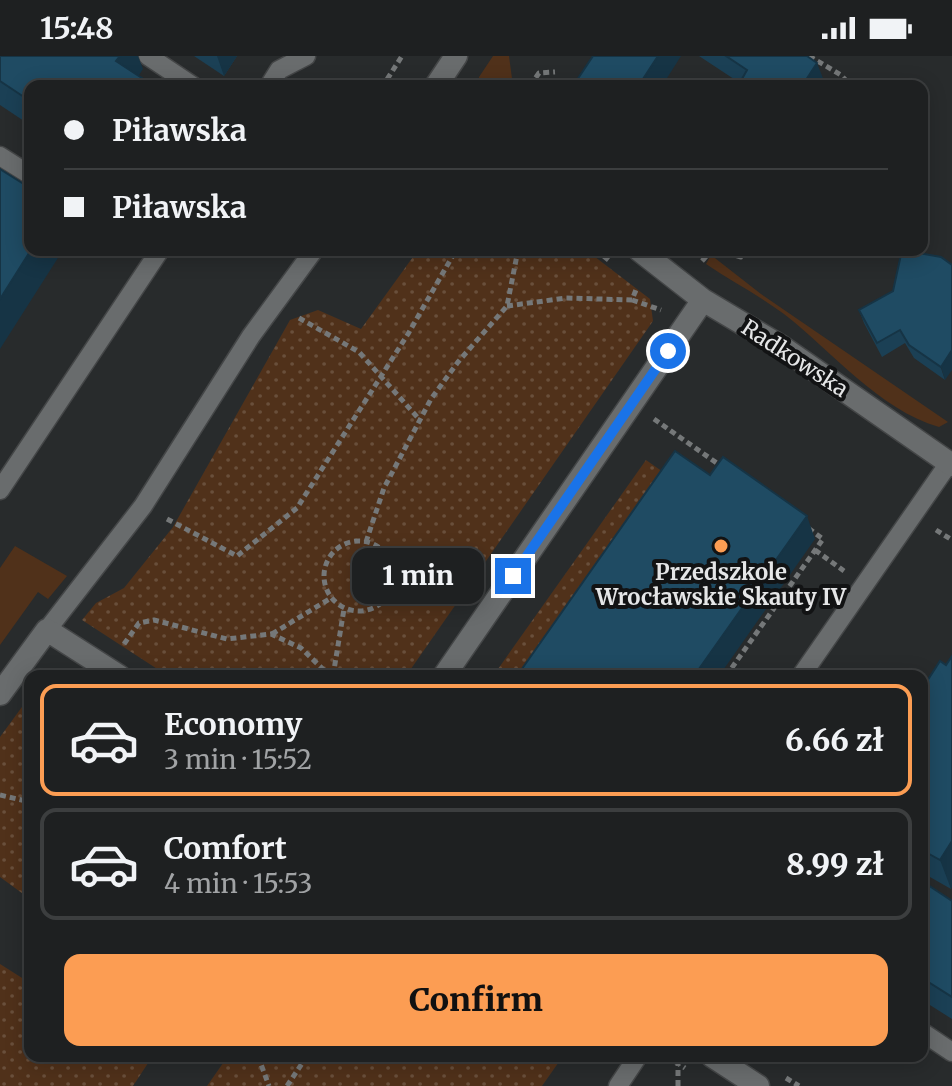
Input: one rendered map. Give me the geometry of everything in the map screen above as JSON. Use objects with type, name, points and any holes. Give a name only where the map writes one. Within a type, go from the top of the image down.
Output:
[{"type":"street","points":[[440,80],[456,56]]},
{"type":"street","name":"Radkowska","points":[[647,256],[703,300],[782,347],[951,462]]},
{"type":"street","points":[[448,670],[703,300]]},
{"type":"street","points":[[0,694],[47,630],[110,670]]},
{"type":"street","points":[[721,1062],[758,1086]]},
{"type":"lane","points":[[148,56],[184,80]]},
{"type":"lane","points":[[273,80],[279,70],[306,56]]},
{"type":"lane","points":[[0,156],[24,171]]},
{"type":"lane","points":[[0,490],[151,256]]},
{"type":"lane","points":[[47,630],[143,506],[274,304],[310,256]]},
{"type":"lane","points":[[805,670],[951,462]]},
{"type":"lane","points":[[928,1036],[952,1052]]},
{"type":"lane","points":[[618,1086],[634,1062]]},
{"type":"path","points":[[387,80],[402,56]]},
{"type":"path","points":[[809,56],[846,80]]},
{"type":"path","points":[[534,80],[539,73],[555,72]]},
{"type":"path","points":[[143,506],[237,556],[297,508],[408,334],[453,256]]},
{"type":"path","points":[[366,542],[384,488],[419,419],[458,362],[507,306],[517,256]]},
{"type":"path","points":[[632,300],[638,282]]},
{"type":"path","points":[[507,306],[566,298],[632,300],[661,311]]},
{"type":"path","points":[[274,304],[359,352],[419,419]]},
{"type":"path","points":[[652,417],[732,474]]},
{"type":"path","points":[[730,670],[823,539],[797,520]]},
{"type":"path","points":[[352,542],[366,542],[388,556],[394,581],[390,593],[370,610],[344,609],[331,598],[324,572],[329,558],[338,548],[352,542]]},
{"type":"path","points":[[119,652],[139,623],[154,620],[227,639],[271,634],[331,598]]},
{"type":"path","points":[[333,670],[344,609]]},
{"type":"path","points":[[271,634],[301,648],[325,670]]},
{"type":"path","points":[[0,795],[24,801]]},
{"type":"path","points":[[260,1062],[269,1086]]},
{"type":"path","points":[[287,1086],[303,1062]]},
{"type":"path","points":[[678,1064],[678,1086]]},
{"type":"shaded area","points":[[493,56],[509,56],[512,80],[479,80]]},
{"type":"shaded area","points":[[414,256],[594,256],[650,299],[653,321],[410,670],[159,670],[82,620],[96,603],[124,588],[173,527],[290,320],[318,310],[361,329]]},
{"type":"shaded area","points":[[712,256],[761,294],[948,422],[939,427],[896,407],[857,378],[784,314],[706,264]]},
{"type":"shaded area","points":[[646,460],[673,479],[542,670],[497,670]]},
{"type":"shaded area","points":[[15,546],[67,576],[48,599],[38,592],[0,645],[0,568]]},
{"type":"shaded area","points":[[24,704],[24,895],[0,877],[0,737]]},
{"type":"shaded area","points":[[0,964],[24,979],[24,1062],[149,1062],[133,1086],[0,1086]]},
{"type":"shaded area","points":[[224,1062],[559,1062],[542,1086],[207,1086]]},
{"type":"building","points":[[0,56],[120,56],[116,61],[145,80],[24,80],[24,97],[0,81]]},
{"type":"building","points":[[593,56],[658,56],[644,80],[577,80]]},
{"type":"building","points":[[726,56],[807,56],[817,63],[806,80],[741,80],[747,70]]},
{"type":"building","points":[[0,169],[24,184],[24,256],[27,256],[0,299]]},
{"type":"building","points":[[928,255],[941,257],[952,265],[952,350],[941,367],[909,345],[900,330],[877,343],[859,310],[893,291],[901,256]]},
{"type":"building","points":[[675,451],[710,475],[723,457],[807,516],[698,670],[521,670]]},
{"type":"building","points":[[952,656],[952,841],[940,860],[928,853],[928,680],[940,661],[946,665]]},
{"type":"building","points":[[928,885],[952,901],[952,997],[928,982]]},
{"type":"place","name":"Przedszkole Wrocławskie Skauty IV","points":[[721,546]]},
{"type":"route","points":[[513,576],[668,351]]}]
